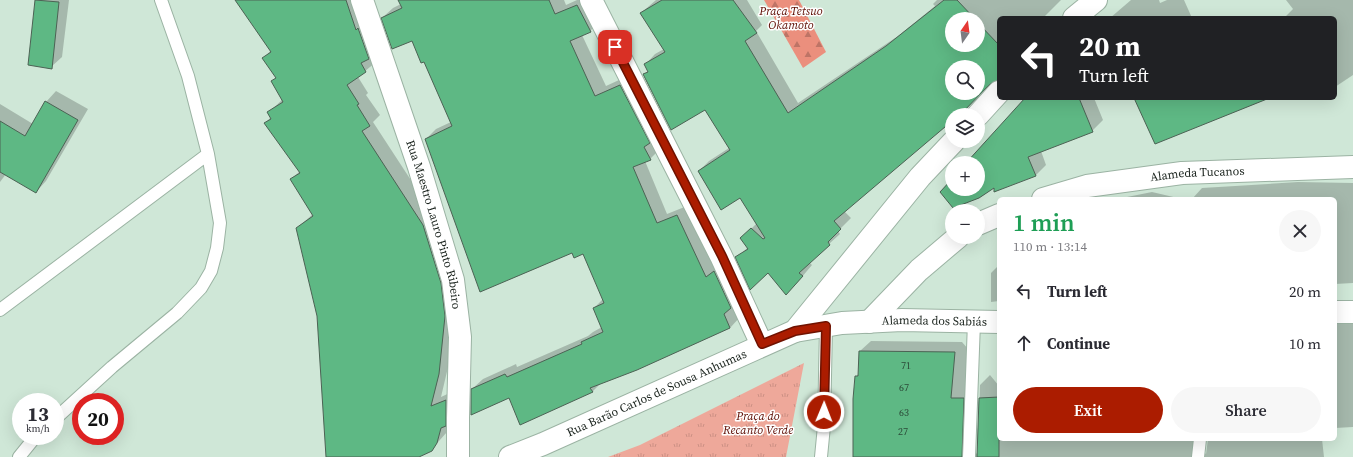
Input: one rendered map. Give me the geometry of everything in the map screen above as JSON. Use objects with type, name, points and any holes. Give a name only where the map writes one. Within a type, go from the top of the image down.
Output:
[{"type":"street","name":"Rua Maestro Lauro Pinto Ribeiro","points":[[362,0],[420,167],[453,280],[460,337],[458,457]]},
{"type":"street","points":[[591,0],[722,256],[762,344]]},
{"type":"street","points":[[1076,16],[1096,0]]},
{"type":"street","points":[[985,108],[997,94]]},
{"type":"street","name":"Rua Barão Carlos de Sousa Anhumas","points":[[510,457],[543,444],[762,344],[795,331],[920,177],[947,148]]},
{"type":"street","name":"Alameda Tucanos","points":[[1050,197],[1087,186],[1182,173],[1353,167]]},
{"type":"street","points":[[985,221],[997,216]]},
{"type":"street","points":[[869,322],[919,270],[950,244]]},
{"type":"street","points":[[1337,312],[1353,312]]},
{"type":"street","name":"Alameda dos Sabiás","points":[[795,331],[826,326],[902,320],[997,322]]},
{"type":"lane","points":[[64,411],[112,367],[177,313],[201,288],[211,271],[220,223],[208,154],[188,76],[161,0]]},
{"type":"lane","points":[[0,310],[208,154]]},
{"type":"lane","points":[[969,457],[974,322]]},
{"type":"lane","points":[[820,457],[824,426],[826,326]]},
{"type":"lane","points":[[1198,457],[1200,441]]},
{"type":"lane","points":[[19,457],[29,445]]},
{"type":"green space","name":"Praça Tetsuo Okamoto","points":[[764,0],[799,0],[826,52],[803,68]]},
{"type":"green space","name":"Praça do Recanto Verde","points":[[804,363],[786,457],[608,457],[640,445]]},
{"type":"building","points":[[35,0],[59,2],[52,69],[28,65]]},
{"type":"building","points":[[235,0],[346,0],[356,30],[358,28],[369,59],[361,63],[366,72],[347,85],[370,126],[362,131],[423,225],[441,283],[445,316],[439,374],[431,406],[446,400],[446,426],[441,428],[437,443],[432,451],[419,457],[326,457],[317,316],[296,228],[313,216],[290,179],[300,173],[264,123],[271,119],[267,112],[283,102],[271,81],[276,78],[262,58],[271,52]]},
{"type":"building","points":[[398,0],[549,0],[555,14],[577,5],[591,32],[570,41],[595,96],[620,85],[650,143],[644,147],[651,160],[633,167],[657,223],[677,215],[706,277],[714,271],[731,308],[724,314],[730,328],[637,370],[590,388],[593,392],[520,425],[509,398],[471,415],[471,389],[505,374],[507,377],[582,344],[581,342],[603,332],[593,308],[604,303],[583,254],[574,258],[572,253],[480,292],[425,139],[452,126],[424,62],[421,63],[412,41],[392,49],[381,18],[402,8]]},
{"type":"building","points":[[662,0],[733,0],[757,33],[745,41],[788,113],[886,46],[944,0],[957,0],[968,12],[945,12],[945,52],[985,52],[985,30],[997,43],[997,81],[990,84],[985,89],[985,60],[945,60],[945,100],[975,100],[967,108],[945,108],[945,127],[834,221],[841,229],[828,242],[830,245],[799,273],[803,276],[786,295],[768,273],[750,290],[735,257],[748,249],[740,238],[751,228],[763,239],[765,238],[740,198],[721,210],[698,171],[730,150],[705,110],[671,130],[643,74],[648,72],[644,64],[665,52],[640,13]]},
{"type":"building","points":[[1023,100],[1080,100],[1093,132],[1028,157],[1036,176],[994,192],[994,188],[985,194],[985,156],[972,156],[980,148],[985,148],[985,142]]},
{"type":"building","points":[[1135,100],[1265,100],[1155,144]]},
{"type":"building","points":[[45,101],[78,120],[36,193],[0,172],[0,121],[25,136]]},
{"type":"building","points":[[945,187],[945,196],[982,196],[963,204],[950,204],[940,192]]},
{"type":"building","points":[[859,351],[955,352],[951,398],[964,398],[962,457],[853,457],[853,399],[855,376],[858,376]]},
{"type":"building","points":[[997,397],[997,441],[999,441],[999,457],[977,457],[979,398]]},
{"type":"route","points":[[615,47],[722,256],[762,344],[795,331],[826,326],[824,412]]}]
